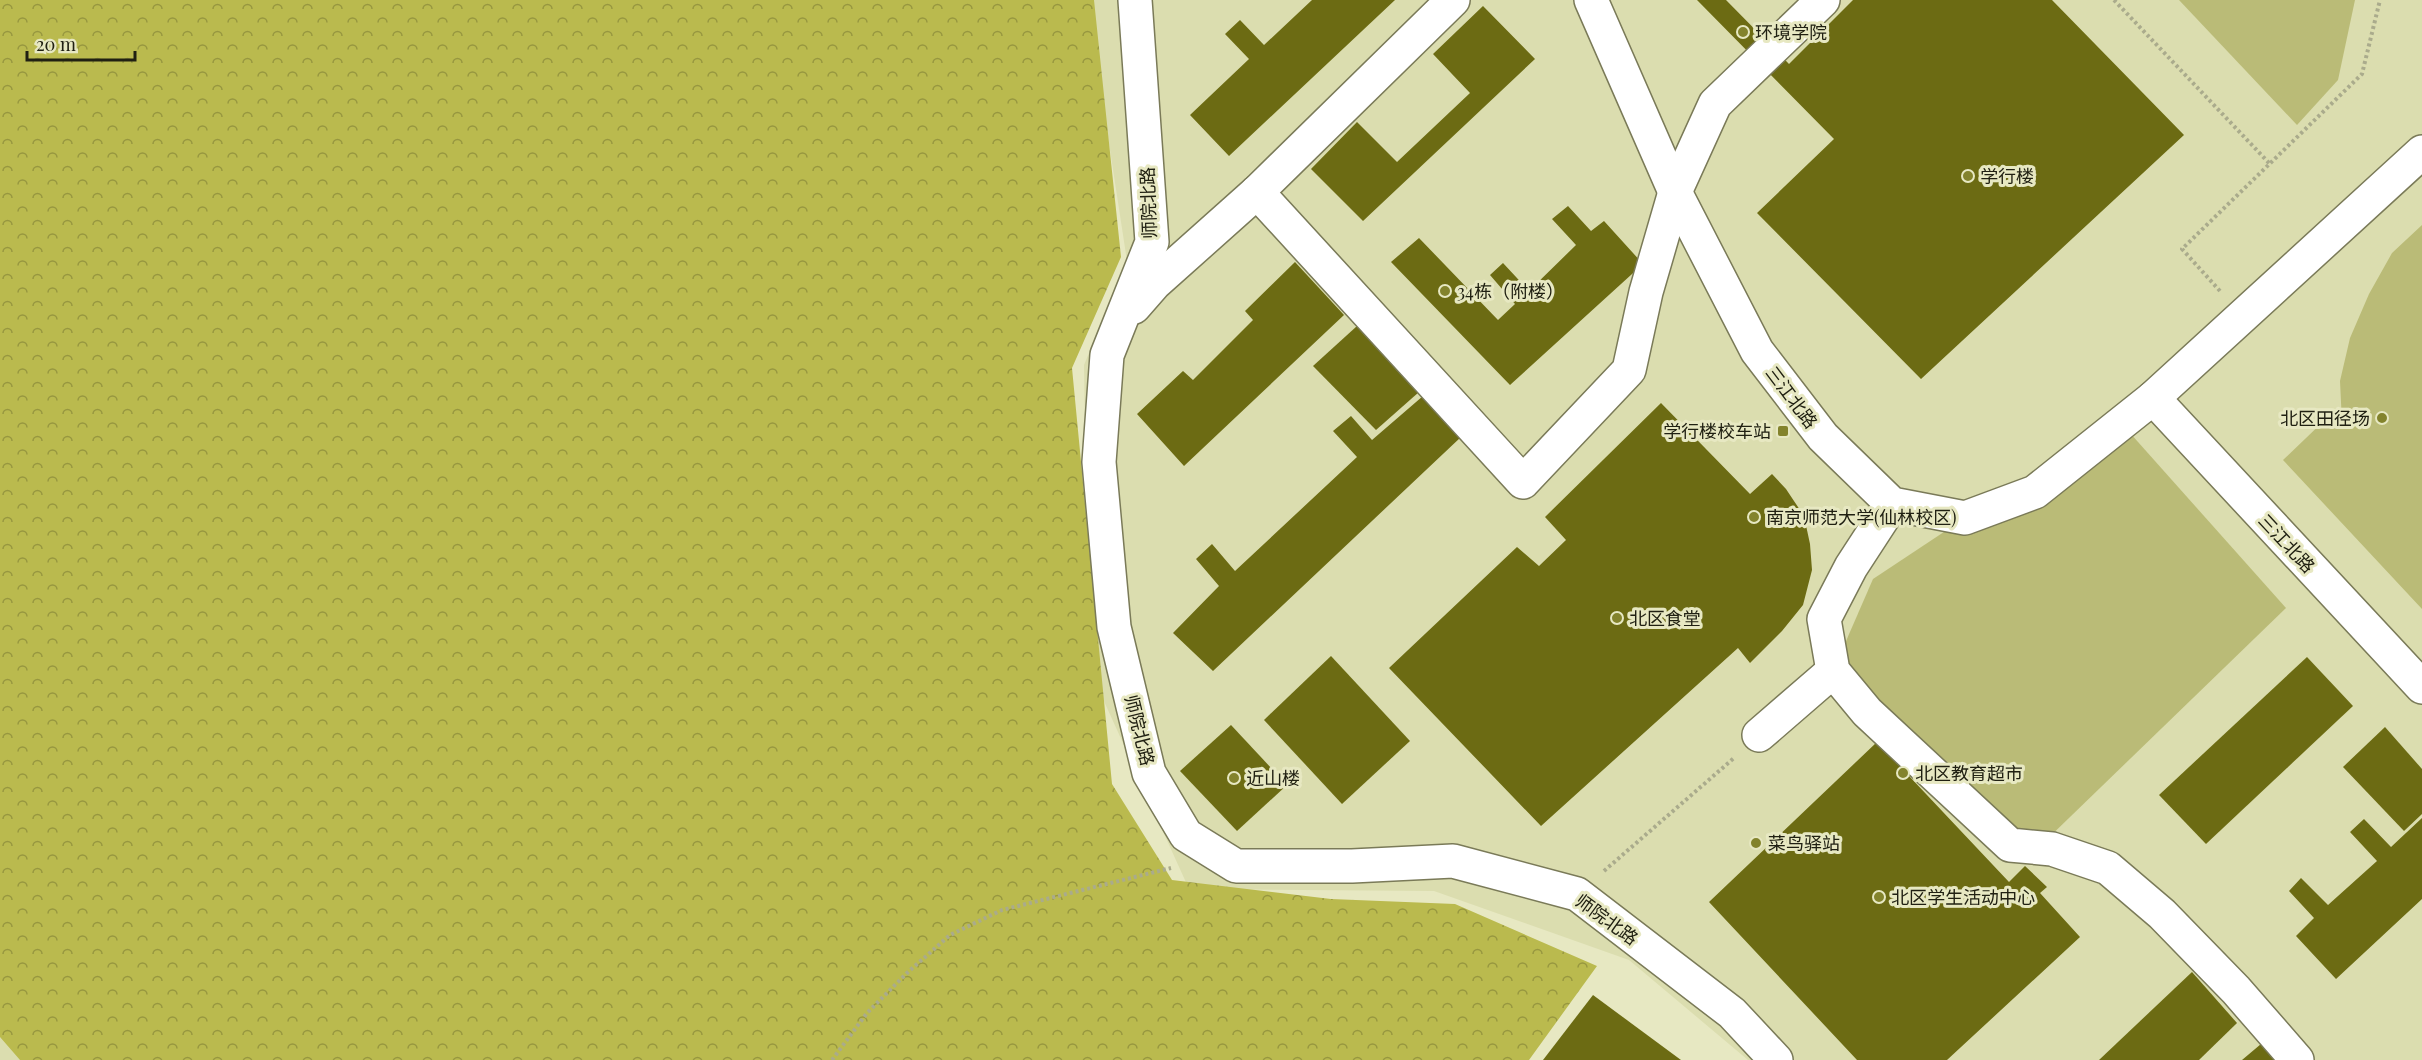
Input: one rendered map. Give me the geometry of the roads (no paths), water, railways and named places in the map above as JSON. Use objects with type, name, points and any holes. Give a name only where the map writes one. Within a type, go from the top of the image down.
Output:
[{"type":"street","name":"师院北路","points":[[1135,0],[1152,242],[1107,355],[1099,462],[1114,627],[1149,772],[1186,835],[1236,866],[1352,866],[1453,861],[1577,894],[1732,1013],[1776,1060]]},
{"type":"street","points":[[1120,322],[1155,283],[1257,192],[1453,0]]},
{"type":"street","name":"三江北路","points":[[1591,0],[1675,192],[1757,351],[1823,437],[1892,504]]},
{"type":"street","points":[[1257,192],[1523,482],[1629,370],[1646,292],[1675,192],[1715,105],[1823,0]]},
{"type":"street","points":[[2297,1060],[2236,990],[2162,914],[2108,868],[2052,849],[2010,845],[1868,712],[1833,671],[1824,619],[1851,567],[1892,504],[1965,518],[2035,492],[2152,398],[2422,152]]},
{"type":"street","name":"三江北路","points":[[2152,398],[2422,687]]},
{"type":"street","points":[[1760,735],[1833,671]]},
{"type":"place","name":"环境学院","points":[[1743,32]]},
{"type":"place","name":"学行楼","points":[[1968,176]]},
{"type":"place","name":"34栋（附楼）","points":[[1445,291]]},
{"type":"place","name":"北区田径场","points":[[2382,418]]},
{"type":"place","name":"学行楼校车站","points":[[1783,431]]},
{"type":"place","name":"南京师范大学(仙林校区)","points":[[1754,517]]},
{"type":"place","name":"北区食堂","points":[[1617,618]]},
{"type":"place","name":"北区教育超市","points":[[1903,773]]},
{"type":"place","name":"近山楼","points":[[1234,778]]},
{"type":"place","name":"菜鸟驿站","points":[[1756,843]]},
{"type":"place","name":"北区学生活动中心","points":[[1879,897]]}]
